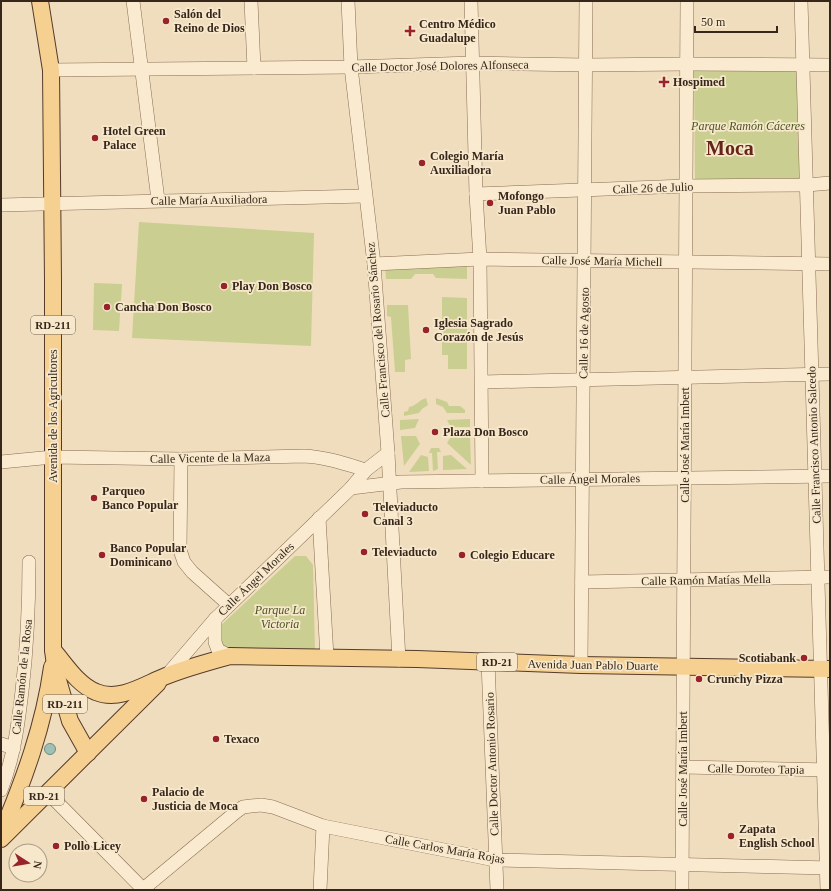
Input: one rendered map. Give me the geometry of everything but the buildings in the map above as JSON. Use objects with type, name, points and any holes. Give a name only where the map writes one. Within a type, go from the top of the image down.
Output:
[{"type":"main road","name":"Avenida de los Agricultores","points":[[40,1],[51,70],[53,204],[53,653],[56,673],[70,721],[88,753]]},
{"type":"main road","name":"Avenida Juan Pablo Duarte","points":[[53,653],[90,689],[105,695],[130,692],[167,675],[230,656],[825,669]]},
{"type":"main road","points":[[1,834],[31,756],[46,702],[53,653]]},
{"type":"main road","name":"RD-21","points":[[1,840],[167,675]]},
{"type":"street","points":[[133,1],[158,200]]},
{"type":"street","points":[[251,1],[254,68]]},
{"type":"street","name":"Calle Francisco del Rosario Sánchez","points":[[348,1],[352,67],[365,196],[374,264],[390,484],[399,660]]},
{"type":"street","points":[[471,1],[476,194],[480,259],[482,481]]},
{"type":"street","name":"Calle 16 de Agosto","points":[[581,664],[586,1]]},
{"type":"street","name":"Calle José María Imbert","points":[[682,890],[688,1]]},
{"type":"street","name":"Calle Francisco Antonio Salcedo","points":[[801,1],[815,476],[824,577],[828,868],[827,890]]},
{"type":"street","name":"Calle Doctor José Dolores Alfonseca","points":[[51,70],[352,67],[472,63],[586,65],[830,65]]},
{"type":"street","name":"Calle 26 de Julio","points":[[476,194],[686,186],[807,185],[830,183]]},
{"type":"street","name":"Calle María Auxiliadora","points":[[1,205],[365,196]]},
{"type":"street","name":"Calle José María Michell","points":[[374,264],[480,259],[830,264]]},
{"type":"street","points":[[482,382],[830,374]]},
{"type":"street","name":"Calle Ángel Morales","points":[[167,675],[215,619],[351,488],[366,470],[388,453]]},
{"type":"street","name":"Calle Vicente de la Maza","points":[[1,462],[53,457],[181,459],[319,457],[366,470]]},
{"type":"street","points":[[181,459],[180,550],[184,562],[192,572],[229,605]]},
{"type":"street","name":"Calle Ángel Morales","points":[[351,488],[401,482],[830,476]]},
{"type":"street","points":[[319,518],[327,657]]},
{"type":"street","name":"Calle Ramón de la Rosa","points":[[1,790],[8,773],[18,732],[29,605],[29,562]]},
{"type":"street","name":"Calle Ramón Matías Mella","points":[[582,582],[824,577]]},
{"type":"street","points":[[215,619],[215,642],[218,650],[230,656]]},
{"type":"street","name":"Calle Doctor Antonio Rosario","points":[[488,662],[497,890]]},
{"type":"street","points":[[1,744],[14,748]]},
{"type":"street","name":"Calle Doroteo Tapia","points":[[683,767],[826,770]]},
{"type":"street","points":[[48,793],[143,890]]},
{"type":"street","name":"Calle Carlos María Rojas","points":[[143,890],[236,812],[243,807],[261,805],[273,807],[323,826],[495,860],[828,868]]},
{"type":"street","points":[[320,890],[323,826]]},
{"type":"green space","name":"Parque Ramón Cáceres","points":[[694,70],[798,71],[803,181],[695,182]]},
{"type":"green space","name":"Play Don Bosco","points":[[139,222],[314,233],[311,346],[132,338]]},
{"type":"green space","points":[[467,265],[467,279],[436,278],[433,274],[415,274],[411,279],[386,279],[385,267]]},
{"type":"green space","name":"Cancha Don Bosco","points":[[94,283],[122,284],[119,331],[93,330]]},
{"type":"green space","points":[[442,297],[467,298],[467,369],[448,369],[448,355],[442,355]]},
{"type":"green space","points":[[387,305],[408,305],[411,359],[405,360],[405,372],[395,372],[391,317],[387,316]]},
{"type":"green space","points":[[426,398],[428,405],[419,413],[404,416],[404,412],[408,411],[409,407]]},
{"type":"green space","points":[[436,398],[447,402],[449,406],[460,406],[465,410],[465,413],[447,413],[443,407],[436,404]]},
{"type":"green space","points":[[419,419],[415,428],[400,430],[400,420]]},
{"type":"green space","points":[[470,419],[470,427],[451,427],[447,420]]},
{"type":"green space","points":[[452,435],[470,435],[471,465],[447,443]]},
{"type":"green space","points":[[401,436],[416,436],[420,444],[404,466]]},
{"type":"green space","points":[[431,448],[439,448],[441,452],[437,452],[438,469],[433,471],[432,453],[429,453]]},
{"type":"green space","points":[[421,455],[428,457],[429,471],[409,472]]},
{"type":"green space","points":[[451,455],[467,469],[443,470],[443,456]]},
{"type":"green space","name":"Parque La Victoria","points":[[295,556],[306,556],[313,565],[315,652],[224,651],[221,647],[219,627]]},
{"type":"water","points":[[50,743],[54,745],[56,749],[54,753],[50,755],[46,753],[44,749],[46,745]]},
{"type":"place","name":"Salón del Reino de Dios","points":[[166,21]]},
{"type":"place","name":"Centro Médico Guadalupe","points":[[410,31]]},
{"type":"place","name":"Hospimed","points":[[664,82]]},
{"type":"place","name":"Hotel Green Palace","points":[[95,138]]},
{"type":"place","name":"Colegio María Auxiliadora","points":[[422,163]]},
{"type":"place","name":"Mofongo Juan Pablo","points":[[490,203]]},
{"type":"place","name":"Play Don Bosco","points":[[224,286]]},
{"type":"place","name":"Cancha Don Bosco","points":[[107,307]]},
{"type":"place","name":"Iglesia Sagrado Corazón de Jesús","points":[[426,330]]},
{"type":"place","name":"Plaza Don Bosco","points":[[435,432]]},
{"type":"place","name":"Parqueo Banco Popular","points":[[94,498]]},
{"type":"place","name":"Televiaducto Canal 3","points":[[365,514]]},
{"type":"place","name":"Televiaducto","points":[[364,552]]},
{"type":"place","name":"Banco Popular Dominicano","points":[[102,555]]},
{"type":"place","name":"Colegio Educare","points":[[462,555]]},
{"type":"place","name":"Scotiabank","points":[[804,658]]},
{"type":"place","name":"Crunchy Pizza","points":[[699,679]]},
{"type":"place","name":"Texaco","points":[[216,739]]},
{"type":"place","name":"Palacio de Justicia de Moca","points":[[144,799]]},
{"type":"place","name":"Zapata English School","points":[[731,836]]},
{"type":"place","name":"Pollo Licey","points":[[56,846]]},
{"type":"district","name":"Moca","points":[[730,148]]}]
